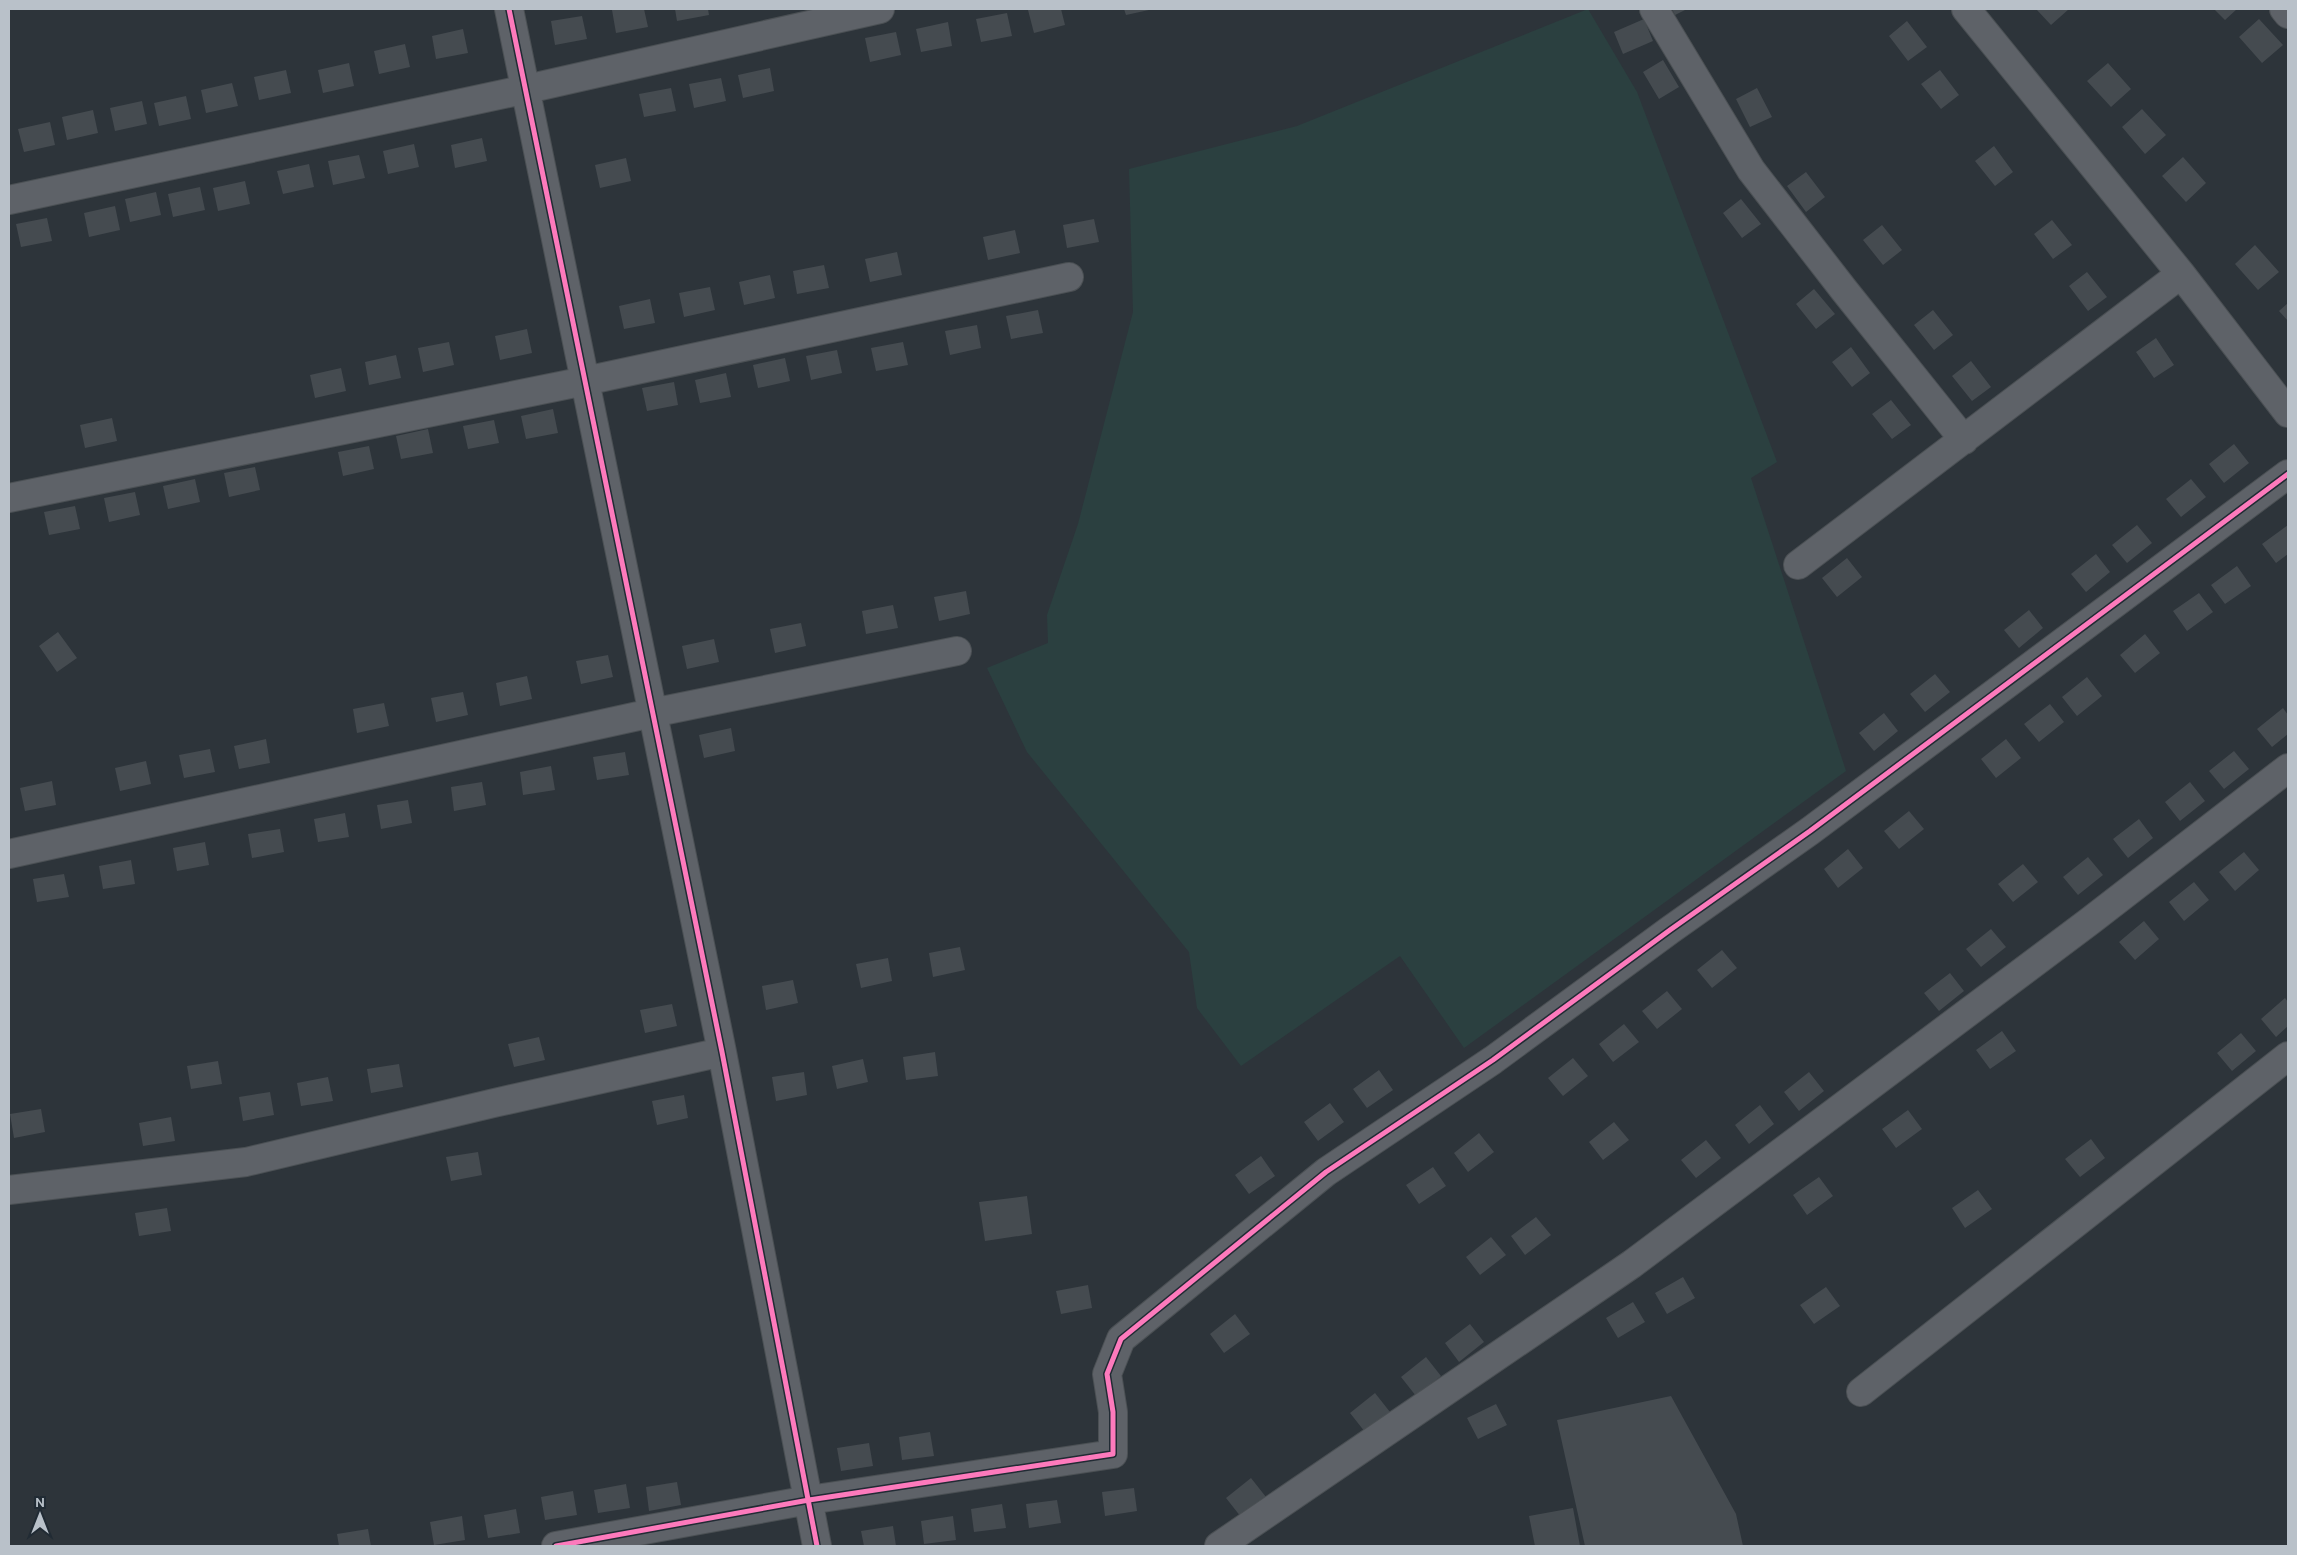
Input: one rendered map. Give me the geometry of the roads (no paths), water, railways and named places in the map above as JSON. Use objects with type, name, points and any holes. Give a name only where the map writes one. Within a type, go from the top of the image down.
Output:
[{"type":"street","points":[[510,9],[584,381],[722,1052],[817,1546]]},
{"type":"street","points":[[9,200],[527,89],[880,9]]},
{"type":"street","points":[[1654,9],[1751,170],[1964,440]]},
{"type":"street","points":[[1966,9],[2181,274],[2288,413]]},
{"type":"street","points":[[2284,9],[2288,14]]},
{"type":"street","points":[[1798,565],[2181,274]]},
{"type":"street","points":[[9,498],[584,381],[1070,277]]},
{"type":"street","points":[[556,1546],[809,1500],[1113,1454],[1113,1412],[1107,1374],[1121,1339],[1326,1172],[1493,1060],[1670,930],[1810,831],[2288,474]]},
{"type":"street","points":[[9,854],[652,713],[957,651]]},
{"type":"street","points":[[1219,1546],[1632,1264],[2090,921],[2288,768]]},
{"type":"street","points":[[9,1190],[246,1162],[494,1103],[722,1052]]},
{"type":"street","points":[[1861,1392],[2288,1056]]}]
